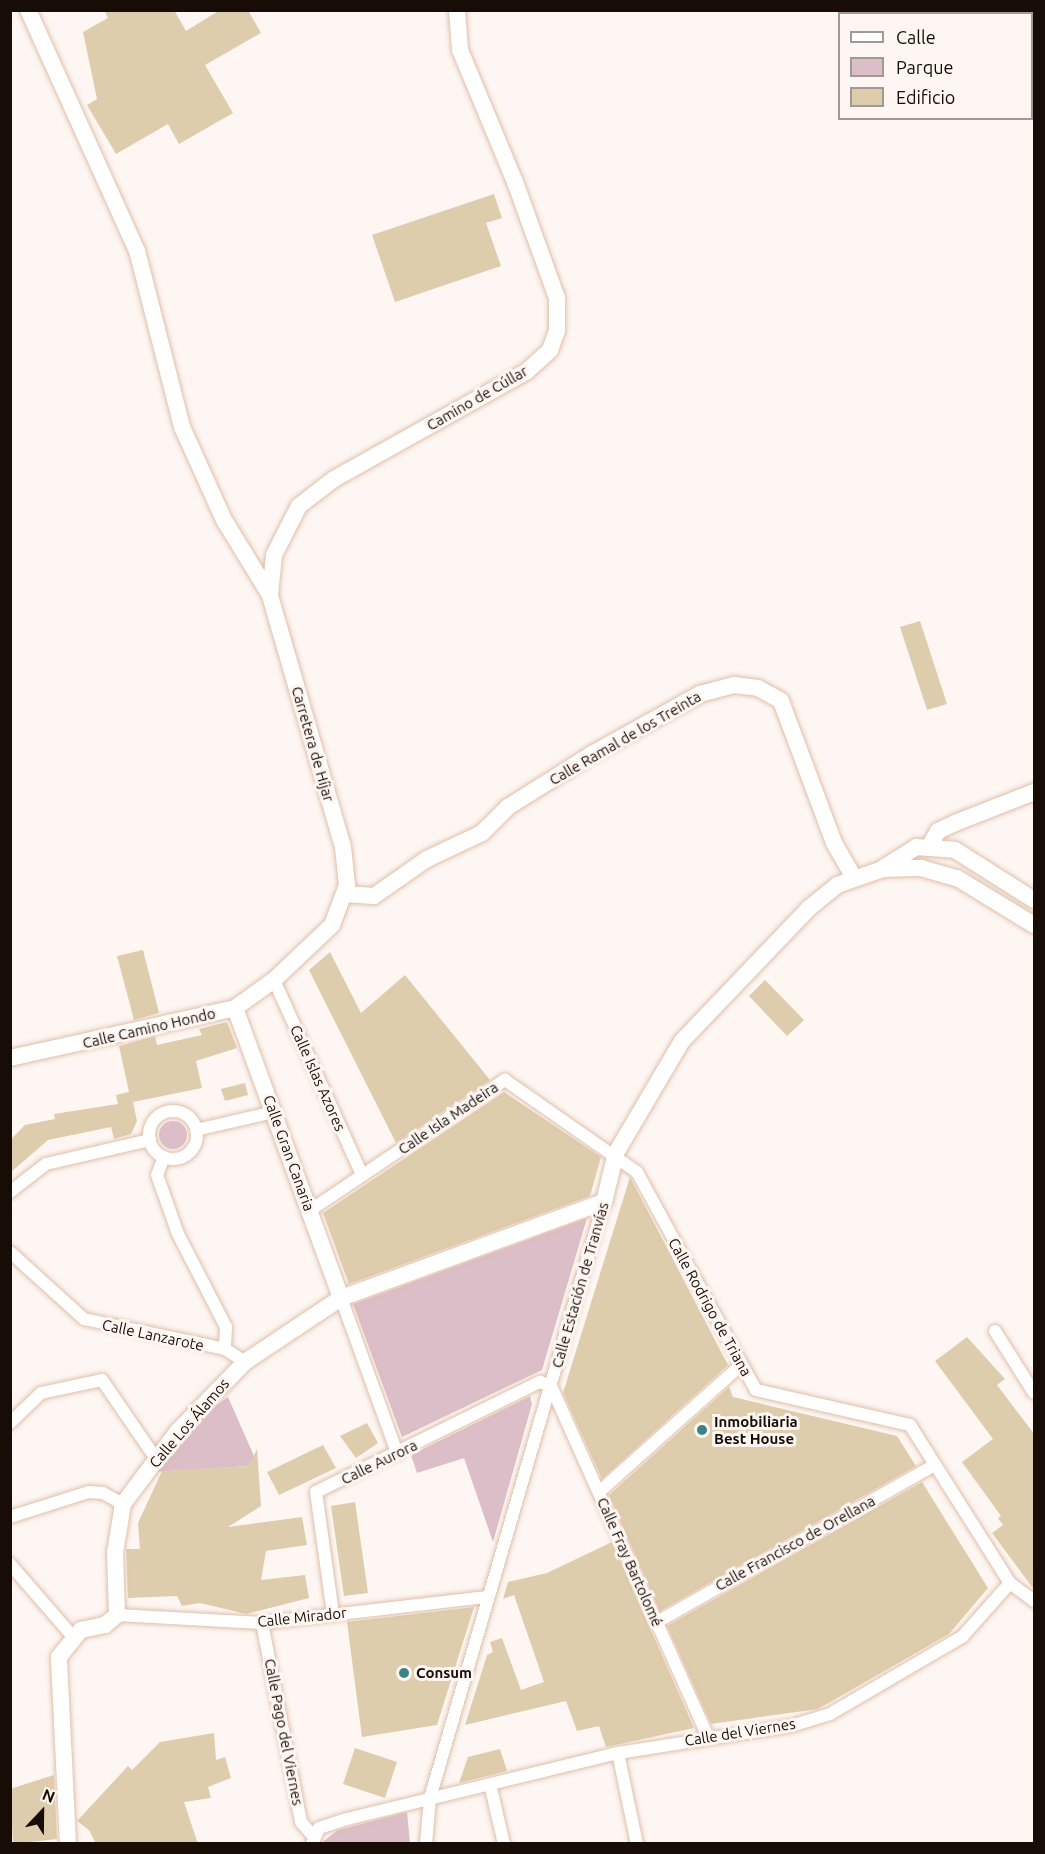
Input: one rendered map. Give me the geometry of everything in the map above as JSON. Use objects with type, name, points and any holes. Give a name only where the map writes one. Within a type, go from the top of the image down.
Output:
[{"type":"street","points":[[28,10],[137,251],[182,427],[224,520],[270,595]]},
{"type":"street","name":"Camino de Cúllar","points":[[270,595],[274,555],[299,506],[334,479],[527,371],[550,350],[557,331],[557,298],[515,182],[460,50],[457,10]]},
{"type":"street","name":"Carretera de Híjar","points":[[270,595],[343,848],[344,894]]},
{"type":"street","name":"Calle Ramal de los Treinta","points":[[344,894],[374,896],[427,860],[482,833],[508,807],[592,754],[700,694],[734,685],[758,688],[781,701],[834,843],[854,877]]},
{"type":"street","points":[[930,845],[946,827],[1035,792]]},
{"type":"street","points":[[930,845],[934,857],[957,878],[1035,926]]},
{"type":"street","points":[[882,869],[916,847],[930,845],[955,850],[1035,900]]},
{"type":"street","points":[[882,869],[921,868],[957,878]]},
{"type":"street","name":"Calle Estación de Tranvías","points":[[426,1844],[430,1798],[551,1386],[616,1153],[682,1041],[808,908],[854,877],[882,869]]},
{"type":"street","name":"Calle Camino Hondo","points":[[10,1058],[235,1008],[274,980],[332,926],[344,894]]},
{"type":"street","name":"Calle Islas Azores","points":[[274,980],[362,1175]]},
{"type":"street","name":"Calle Gran Canaria","points":[[235,1008],[341,1298]]},
{"type":"street","name":"Calle Isla Madeira","points":[[309,1211],[505,1080],[616,1153]]},
{"type":"street","points":[[172,1111],[188,1116],[196,1130],[195,1144],[186,1155],[165,1157],[150,1140],[152,1124],[172,1111]]},
{"type":"street","points":[[196,1130],[274,1112]]},
{"type":"street","points":[[10,1191],[46,1164],[150,1140]]},
{"type":"street","name":"Calle Rodrigo de Triana","points":[[616,1153],[637,1172],[740,1366],[756,1390],[910,1425],[933,1466],[1010,1583],[1035,1601]]},
{"type":"street","points":[[165,1157],[157,1175],[178,1234],[226,1327],[225,1349]]},
{"type":"street","name":"Calle Los Álamos","points":[[117,1615],[114,1553],[123,1504],[156,1460],[245,1362],[341,1298],[604,1202]]},
{"type":"street","name":"Calle Lanzarote","points":[[10,1252],[84,1319],[225,1349],[245,1362]]},
{"type":"street","points":[[341,1298],[397,1453]]},
{"type":"street","points":[[995,1331],[1034,1390]]},
{"type":"street","points":[[599,1492],[740,1366]]},
{"type":"street","points":[[10,1423],[41,1393],[102,1380],[156,1460]]},
{"type":"street","name":"Calle Aurora","points":[[333,1614],[316,1492],[540,1382],[551,1386]]},
{"type":"street","name":"Calle Fray Bartolomé","points":[[551,1386],[708,1737]]},
{"type":"street","name":"Calle Francisco de Orellana","points":[[657,1622],[933,1466]]},
{"type":"street","points":[[10,1517],[89,1492],[103,1492],[123,1504]]},
{"type":"street","points":[[10,1564],[75,1638]]},
{"type":"street","name":"Calle del Viernes","points":[[430,1798],[618,1753],[791,1725],[830,1714],[962,1636],[1010,1583]]},
{"type":"street","name":"Calle Mirador","points":[[117,1615],[262,1623],[488,1597]]},
{"type":"street","points":[[68,1844],[59,1657],[81,1630],[105,1625],[117,1615]]},
{"type":"street","name":"Calle Pago del Viernes","points":[[262,1623],[302,1822],[313,1840]]},
{"type":"street","points":[[618,1753],[637,1844]]},
{"type":"street","points":[[490,1784],[504,1844]]},
{"type":"street","points":[[313,1840],[319,1828],[430,1798]]},
{"type":"green space","points":[[173,1121],[183,1125],[187,1135],[183,1145],[173,1149],[163,1145],[159,1135],[163,1125]]},
{"type":"green space","points":[[587,1218],[542,1370],[402,1437],[353,1304]]},
{"type":"green space","points":[[530,1396],[532,1404],[493,1542],[464,1458],[417,1473],[411,1455]]},
{"type":"green space","points":[[228,1397],[258,1465],[251,1461],[249,1466],[154,1472],[201,1416]]},
{"type":"green space","points":[[407,1812],[410,1843],[321,1843],[338,1830]]},
{"type":"building","points":[[104,10],[174,10],[186,31],[220,10],[248,10],[261,33],[205,65],[233,113],[179,144],[168,124],[116,154],[87,105],[97,99],[83,32],[108,18]]},
{"type":"building","points":[[494,194],[502,218],[486,223],[501,266],[395,302],[372,235]]},
{"type":"building","points":[[920,621],[947,704],[927,710],[900,627]]},
{"type":"building","points":[[143,950],[159,1013],[134,1020],[117,956]]},
{"type":"building","points":[[330,952],[361,1013],[405,975],[490,1080],[396,1143],[309,970]]},
{"type":"building","points":[[765,980],[804,1020],[787,1036],[749,996]]},
{"type":"building","points":[[227,1022],[237,1048],[196,1061],[202,1088],[133,1102],[137,1121],[131,1134],[114,1139],[111,1127],[48,1140],[10,1173],[10,1140],[25,1125],[55,1119],[54,1114],[118,1104],[116,1095],[129,1092],[119,1046],[155,1036],[157,1045],[202,1035],[199,1029]]},
{"type":"building","points":[[245,1083],[248,1095],[225,1101],[221,1089]]},
{"type":"building","points":[[504,1092],[601,1157],[590,1196],[349,1284],[323,1213]]},
{"type":"building","points":[[630,1177],[728,1365],[602,1479],[563,1393]]},
{"type":"building","points":[[967,1337],[1005,1379],[997,1385],[1035,1435],[1035,1591],[992,1533],[1003,1525],[998,1518],[1001,1516],[962,1462],[993,1439],[935,1361]]},
{"type":"building","points":[[729,1387],[733,1397],[897,1436],[916,1466],[660,1611],[609,1495]]},
{"type":"building","points":[[367,1423],[378,1443],[356,1458],[340,1436]]},
{"type":"building","points":[[323,1445],[336,1468],[279,1495],[267,1472]]},
{"type":"building","points":[[257,1449],[261,1506],[228,1527],[302,1517],[307,1545],[266,1551],[261,1580],[305,1575],[309,1598],[246,1614],[200,1603],[182,1606],[177,1596],[128,1598],[126,1549],[140,1549],[138,1523],[162,1471],[249,1466]]},
{"type":"building","points":[[922,1482],[988,1588],[949,1634],[818,1709],[711,1724],[667,1626]]},
{"type":"building","points":[[355,1502],[368,1593],[344,1596],[331,1506]]},
{"type":"building","points":[[612,1542],[694,1728],[606,1747],[599,1726],[577,1731],[566,1701],[465,1725],[487,1655],[493,1652],[490,1642],[502,1638],[521,1690],[544,1682],[514,1595],[503,1599],[508,1582],[547,1573]]},
{"type":"building","name":"Consum","points":[[474,1607],[437,1725],[362,1737],[347,1622]]},
{"type":"building","points":[[214,1733],[216,1760],[225,1757],[231,1778],[208,1787],[211,1798],[184,1802],[198,1844],[96,1844],[89,1830],[77,1821],[128,1766],[132,1770],[160,1742]]},
{"type":"building","points":[[355,1748],[397,1762],[385,1798],[343,1784]]},
{"type":"building","points":[[500,1749],[507,1771],[459,1783],[468,1757]]},
{"type":"building","points":[[54,1775],[57,1839],[13,1844],[10,1789]]},
{"type":"place","name":"Inmobiliaria Best House","points":[[702,1430]]},
{"type":"place","name":"Consum","points":[[404,1673]]}]
